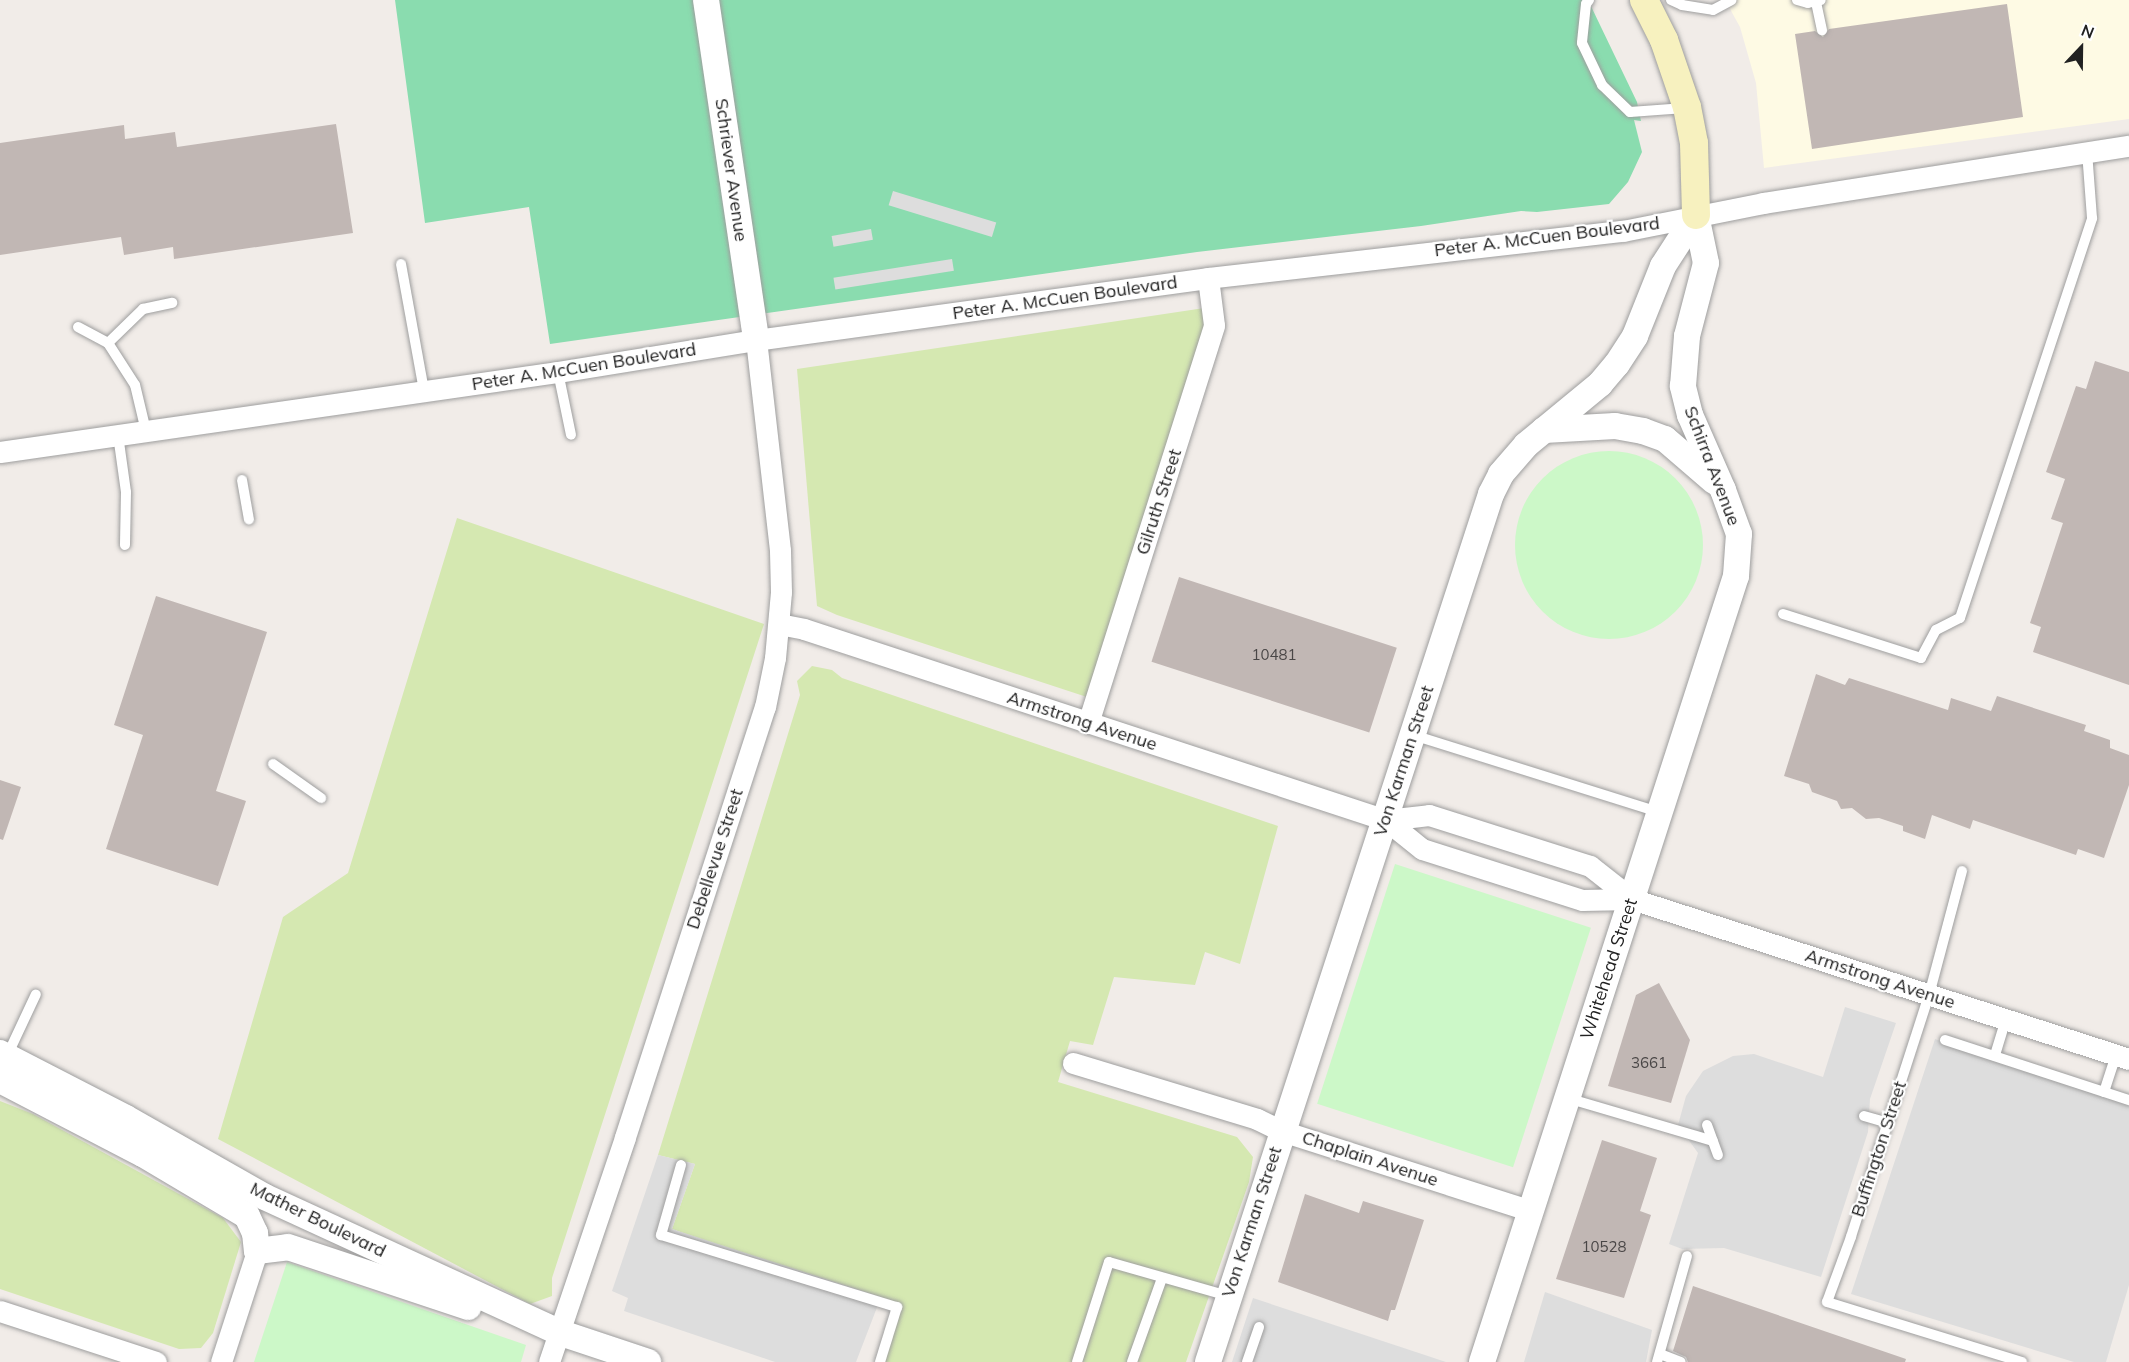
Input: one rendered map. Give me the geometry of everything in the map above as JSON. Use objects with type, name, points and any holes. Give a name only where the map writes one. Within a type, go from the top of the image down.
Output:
[{"type":"main road","points":[[1644,0],[1664,40],[1687,107],[1694,143],[1696,215]]},
{"type":"street","name":"Schriever Avenue","points":[[706,0],[756,340]]},
{"type":"street","name":"Peter A. McCuen Boulevard","points":[[0,452],[558,372],[756,340],[1208,278],[1623,231],[1696,215],[2129,146]]},
{"type":"street","name":"Von Karman Street","points":[[1208,1362],[1491,494],[1511,461],[1543,430],[1600,384],[1617,364],[1635,336],[1663,266],[1696,215]]},
{"type":"street","name":"Schirra Avenue","points":[[1696,215],[1706,263],[1687,336],[1683,386],[1697,434],[1723,490],[1738,534],[1736,576]]},
{"type":"street","name":"Gilruth Street","points":[[1088,723],[1214,325],[1208,278]]},
{"type":"street","name":"Debellevue Street","points":[[549,1362],[626,1137],[765,707],[779,624],[780,550],[756,340]]},
{"type":"street","points":[[1543,430],[1615,426],[1643,431],[1665,439],[1723,490]]},
{"type":"street","name":"Whitehead Street","points":[[1482,1362],[1736,576]]},
{"type":"street","name":"Armstrong Avenue","points":[[779,624],[804,629],[1386,820],[1422,849],[1582,900],[1632,899],[2122,1057]]},
{"type":"street","name":"Armstrong Avenue","points":[[1386,820],[1429,815],[1579,862],[1590,866],[1632,899]]},
{"type":"street","name":"Mather Boulevard","points":[[4,1054],[126,1118],[265,1197],[558,1332],[648,1362]]},
{"type":"street","name":"Chaplain Avenue","points":[[1073,1063],[1257,1119],[1282,1131],[1531,1211]]},
{"type":"street","name":"Mather Boulevard","points":[[0,1080],[143,1154],[247,1216],[255,1233],[257,1251]]},
{"type":"street","points":[[222,1362],[257,1251],[288,1247],[463,1305],[558,1332]]},
{"type":"street","points":[[0,1311],[156,1362]]},
{"type":"lane","points":[[1589,0],[1586,4],[1582,43],[1602,85],[1630,112],[1687,107]]},
{"type":"lane","points":[[1671,0],[1682,5],[1713,10],[1732,0]]},
{"type":"lane","points":[[1797,0],[1819,1],[1822,30]]},
{"type":"lane","points":[[1783,614],[1921,658],[1936,630],[1960,618],[2092,218],[2087,151]]},
{"type":"lane","points":[[401,264],[424,391]]},
{"type":"lane","points":[[108,343],[143,309],[172,303]]},
{"type":"lane","points":[[78,327],[108,343],[135,385],[147,431]]},
{"type":"lane","points":[[558,372],[571,435]]},
{"type":"lane","points":[[118,435],[126,492],[125,545]]},
{"type":"lane","points":[[242,480],[249,519]]},
{"type":"lane","points":[[1413,735],[1660,812]]},
{"type":"lane","points":[[273,764],[321,798]]},
{"type":"lane","name":"Buffington Street","points":[[1962,871],[1929,995],[1827,1302],[2022,1362]]},
{"type":"lane","points":[[4,1054],[36,994]]},
{"type":"lane","points":[[1995,1055],[2006,1020]]},
{"type":"lane","points":[[1944,1040],[2129,1100]]},
{"type":"lane","points":[[2104,1092],[2122,1057]]},
{"type":"lane","points":[[1567,1098],[1713,1140]]},
{"type":"lane","points":[[1864,1116],[1888,1123]]},
{"type":"lane","points":[[1707,1125],[1718,1155]]},
{"type":"lane","points":[[681,1165],[661,1235],[897,1307],[880,1362]]},
{"type":"lane","points":[[1681,1362],[1658,1358],[1687,1256]]},
{"type":"lane","points":[[1077,1362],[1109,1262],[1228,1296]]},
{"type":"lane","points":[[1132,1362],[1162,1278]]},
{"type":"lane","points":[[1247,1362],[1259,1327]]},
{"type":"shaded area","points":[[1725,0],[2129,0],[2129,119],[1764,168],[1756,83],[1740,27]]},
{"type":"shaded area","points":[[893,191],[996,223],[992,237],[889,205]]},
{"type":"shaded area","points":[[871,229],[873,240],[834,247],[832,236]]},
{"type":"shaded area","points":[[952,259],[954,271],[835,290],[833,278]]},
{"type":"shaded area","points":[[1845,1007],[1896,1023],[1870,1099],[1868,1132],[1821,1277],[1724,1248],[1682,1249],[1669,1244],[1698,1153],[1678,1125],[1686,1096],[1703,1071],[1733,1056],[1754,1054],[1823,1077]]},
{"type":"shaded area","points":[[1935,1039],[2129,1103],[2129,1285],[2106,1362],[2074,1362],[1851,1294]]},
{"type":"shaded area","points":[[658,1155],[695,1164],[672,1229],[881,1297],[856,1362],[775,1362],[624,1311],[628,1298],[612,1291]]},
{"type":"shaded area","points":[[1545,1292],[1652,1330],[1646,1362],[1524,1362]]},
{"type":"shaded area","points":[[1253,1298],[1446,1362],[1232,1362]]},
{"type":"green space","points":[[395,0],[1588,0],[1637,102],[1641,121],[1634,120],[1642,152],[1628,182],[1609,204],[1537,212],[1521,211],[1421,226],[1197,252],[550,344],[529,207],[425,223]]},
{"type":"green space","points":[[1211,307],[1096,700],[837,615],[817,606],[797,369]]},
{"type":"green space","points":[[1609,451],[1645,458],[1661,467],[1675,479],[1687,493],[1696,509],[1703,545],[1696,581],[1687,597],[1675,611],[1661,623],[1645,632],[1609,639],[1573,632],[1557,623],[1543,611],[1531,597],[1522,581],[1515,545],[1522,509],[1531,493],[1543,479],[1557,467],[1573,458]]},
{"type":"green space","points":[[457,518],[764,624],[552,1278],[552,1296],[530,1304],[218,1139],[283,917],[348,873]]},
{"type":"green space","points":[[812,666],[832,670],[842,678],[1278,826],[1240,964],[1205,952],[1195,985],[1114,977],[1093,1045],[1070,1041],[1058,1082],[1237,1137],[1253,1157],[1249,1182],[1186,1362],[880,1362],[897,1307],[672,1229],[695,1164],[658,1155],[800,695],[797,681]]},
{"type":"green space","points":[[1395,864],[1591,928],[1513,1167],[1317,1104]]},
{"type":"green space","points":[[0,1101],[33,1114],[223,1218],[241,1242],[213,1333],[201,1348],[179,1349],[0,1289]]},
{"type":"green space","points":[[287,1262],[526,1345],[521,1362],[254,1362]]},
{"type":"building","points":[[2007,4],[2023,117],[1812,149],[1795,34],[1815,31],[1823,37],[1829,29]]},
{"type":"building","points":[[336,124],[353,233],[174,259],[173,247],[124,255],[121,237],[0,255],[0,143],[124,125],[125,139],[175,132],[177,147]]},
{"type":"building","points":[[2095,361],[2129,372],[2129,685],[2033,652],[2041,627],[2030,623],[2063,523],[2051,519],[2065,479],[2046,472],[2076,386],[2086,389]]},
{"type":"building","points":[[1179,577],[1397,648],[1369,732],[1151,662]]},
{"type":"building","points":[[156,596],[267,632],[216,791],[246,801],[218,886],[106,849],[143,735],[114,725]]},
{"type":"building","points":[[1816,674],[1845,685],[1849,678],[1948,710],[1951,698],[1991,711],[1997,696],[2086,725],[2084,731],[2110,740],[2110,748],[2129,755],[2129,785],[2104,858],[2078,849],[2076,855],[1973,820],[1970,829],[1932,815],[1925,839],[1903,831],[1903,826],[1879,818],[1866,819],[1852,808],[1841,809],[1837,801],[1812,792],[1809,784],[1784,776]]},
{"type":"building","points":[[0,780],[21,787],[3,840],[0,839]]},
{"type":"building","points":[[1659,983],[1690,1040],[1671,1103],[1608,1086],[1636,995]]},
{"type":"building","points":[[1602,1140],[1657,1158],[1640,1211],[1651,1215],[1624,1298],[1556,1279]]},
{"type":"building","points":[[1305,1194],[1359,1213],[1363,1201],[1424,1220],[1395,1310],[1391,1310],[1388,1321],[1278,1282]]},
{"type":"building","points":[[1693,1286],[1906,1359],[1905,1362],[1688,1362],[1686,1357],[1673,1351]]}]
